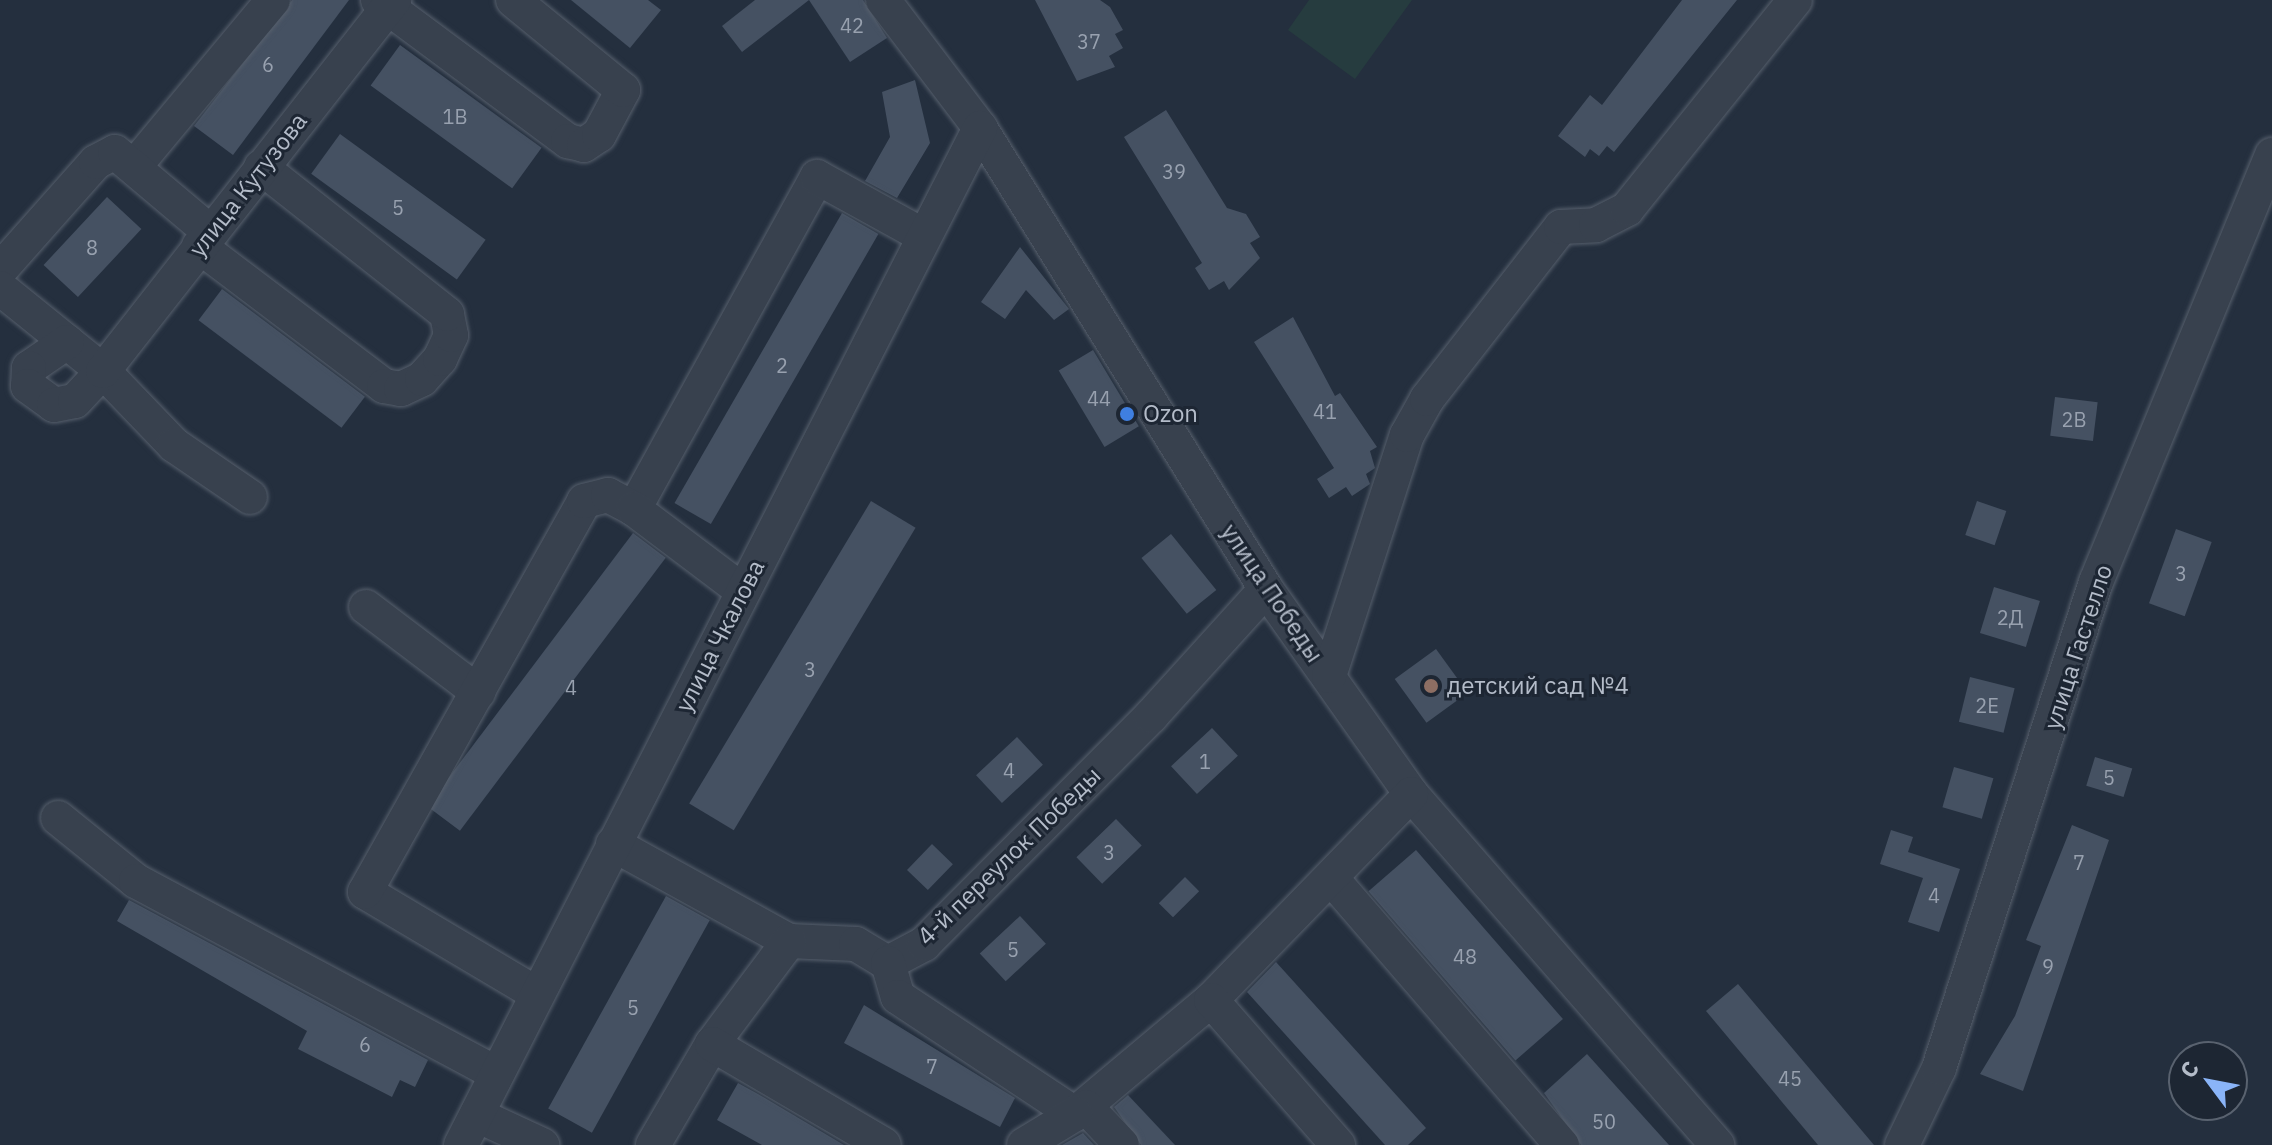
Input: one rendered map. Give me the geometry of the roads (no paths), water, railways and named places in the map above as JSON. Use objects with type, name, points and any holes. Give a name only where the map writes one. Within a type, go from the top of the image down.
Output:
[{"type":"street","points":[[134,167],[273,0]]},
{"type":"street","points":[[387,3],[568,141],[584,145],[599,135],[623,90],[513,0]]},
{"type":"street","name":"улица Победы","points":[[883,0],[980,128],[1266,589],[1411,794],[1717,1145]]},
{"type":"street","points":[[1329,676],[1407,435],[1427,399],[1561,227],[1596,225],[1627,209],[1795,0]]},
{"type":"street","name":"улица Кутузова","points":[[103,371],[387,3]]},
{"type":"street","name":"улица Чкалова","points":[[469,1130],[980,128]]},
{"type":"street","points":[[0,270],[96,162],[115,152],[134,167],[205,239],[384,386],[422,379],[440,359],[451,335],[447,314],[261,167]]},
{"type":"street","name":"улица Гастелло","points":[[1902,1145],[1939,1068],[2101,568],[2272,155]]},
{"type":"street","points":[[634,509],[817,177],[924,236]]},
{"type":"street","points":[[0,288],[103,371],[174,445],[250,497]]},
{"type":"street","points":[[67,342],[29,368],[28,386],[40,399],[54,405],[75,401],[103,371]]},
{"type":"street","points":[[537,994],[365,892],[584,501],[608,495],[634,509],[743,591]]},
{"type":"street","name":"4-й переулок Победы","points":[[888,963],[924,944],[1151,716],[1266,589]]},
{"type":"street","points":[[366,607],[478,692]]},
{"type":"street","points":[[1026,1145],[1080,1110],[1211,1000],[1332,879],[1411,794]]},
{"type":"street","points":[[58,818],[136,881],[497,1074]]},
{"type":"street","points":[[613,844],[789,941],[856,944],[888,963],[898,997],[1080,1110],[1122,1145]]},
{"type":"street","points":[[1332,879],[1562,1145]]},
{"type":"street","points":[[653,1145],[712,1044],[789,941]]},
{"type":"street","points":[[1211,1000],[1338,1145]]},
{"type":"street","points":[[712,1044],[884,1145]]},
{"type":"street","points":[[469,1130],[542,1145]]},
{"type":"place","name":"Ozon","points":[[1127,414]]},
{"type":"place","name":"детский сад №4","points":[[1431,686]]}]
